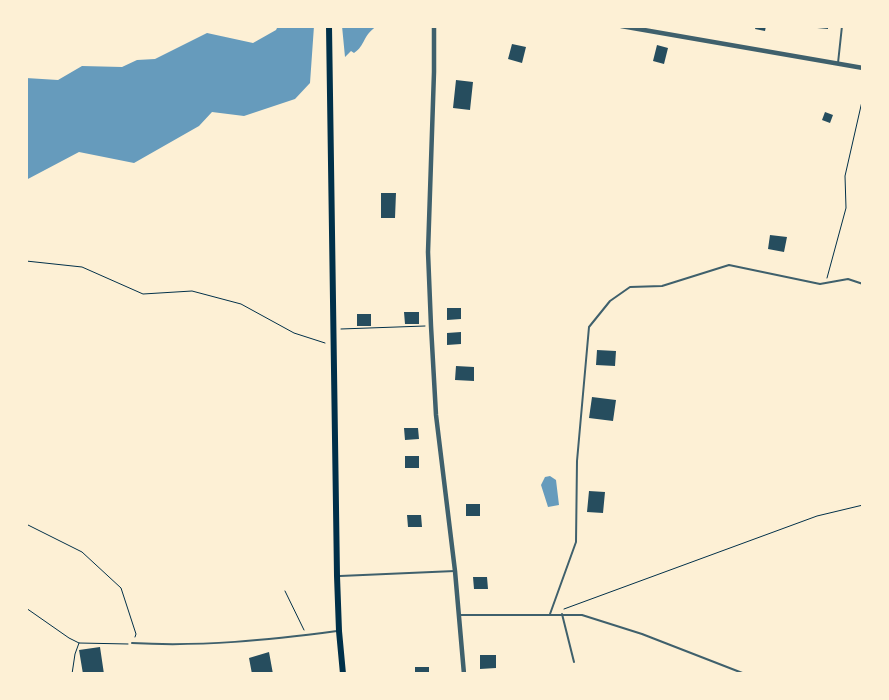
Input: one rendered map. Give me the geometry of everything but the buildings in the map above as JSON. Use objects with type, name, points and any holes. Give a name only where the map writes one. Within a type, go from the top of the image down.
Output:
[{"type":"main road","points":[[329,26],[337,576],[343,674]]},
{"type":"street","points":[[434,26],[428,252],[431,326],[436,415],[460,615],[464,674]]},
{"type":"street","points":[[621,26],[863,68]]},
{"type":"lane","points":[[838,63],[842,26]]},
{"type":"lane","points":[[550,614],[576,542],[577,461],[589,327],[610,301],[630,287],[662,286],[729,265],[820,284],[848,279],[863,284]]},
{"type":"lane","points":[[337,576],[455,571]]},
{"type":"lane","points":[[562,614],[574,662]]},
{"type":"lane","points":[[460,615],[582,615],[642,634],[745,674]]},
{"type":"lane","points":[[132,644],[169,645],[237,642],[339,631]]},
{"type":"path","points":[[826,283],[846,208],[845,176],[863,97]]},
{"type":"path","points":[[26,262],[82,267],[144,294],[192,291],[241,304],[294,333],[333,346]]},
{"type":"path","points":[[333,330],[431,326]]},
{"type":"path","points":[[550,614],[817,516],[863,505]]},
{"type":"path","points":[[26,524],[82,552],[121,588],[136,634],[132,644],[79,643],[26,608]]},
{"type":"path","points":[[285,591],[303,627],[305,636]]},
{"type":"path","points":[[72,674],[79,643]]},
{"type":"water","points":[[278,26],[314,26],[310,83],[295,99],[244,116],[212,112],[199,126],[134,163],[79,152],[26,180],[26,78],[58,80],[82,66],[122,67],[137,60],[155,59],[207,33],[253,43],[276,30]]},
{"type":"water","points":[[342,26],[377,26],[369,33],[358,50],[354,53],[351,51],[345,57]]},
{"type":"water","points":[[550,476],[556,480],[559,505],[548,507],[541,485],[545,477]]}]
